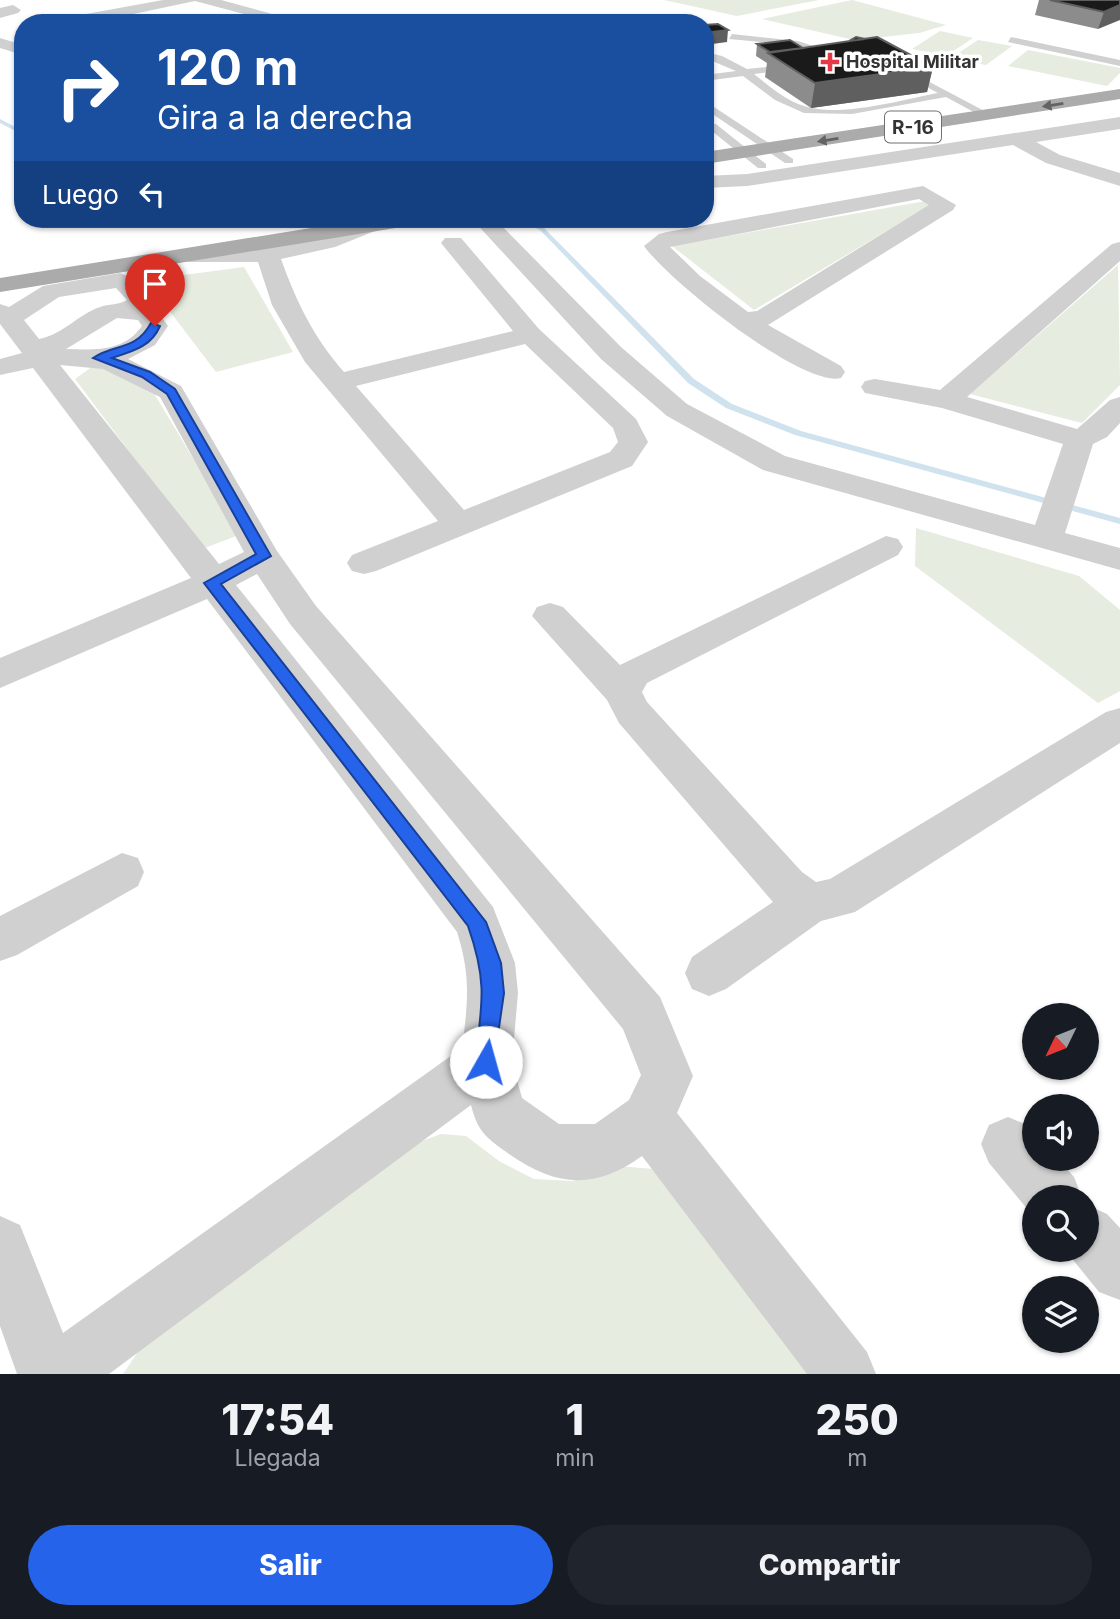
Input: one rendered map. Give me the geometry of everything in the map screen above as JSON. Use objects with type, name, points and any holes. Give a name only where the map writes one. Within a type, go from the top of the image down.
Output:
[{"type":"main road","name":"R-16","points":[[714,171],[766,157],[1120,94]]},
{"type":"main road","name":"R-16","points":[[714,157],[745,152],[789,162],[1120,113]]},
{"type":"main road","points":[[0,268],[238,228]]},
{"type":"main road","points":[[3,305],[53,284],[189,255],[348,228]]},
{"type":"street","points":[[111,14],[188,0]]},
{"type":"street","points":[[202,0],[260,14]]},
{"type":"street","points":[[714,182],[747,180],[1120,123]]},
{"type":"street","points":[[1015,138],[1053,159],[1114,174]]},
{"type":"street","points":[[745,320],[764,318],[945,205],[876,161]]},
{"type":"street","points":[[831,372],[801,358],[728,310],[656,246],[667,239],[923,192]]},
{"type":"street","points":[[189,255],[268,256],[332,241],[363,228]]},
{"type":"street","points":[[491,228],[611,352],[677,410],[774,463],[1056,514],[1083,549],[1120,580]]},
{"type":"street","points":[[364,563],[621,458],[633,442],[626,425],[530,335],[453,243]]},
{"type":"street","points":[[946,401],[1117,255]]},
{"type":"street","points":[[268,256],[285,304],[315,356],[457,523]]},
{"type":"street","points":[[98,358],[120,363],[146,374],[171,392],[264,556],[303,615],[642,1014],[667,1076],[648,1119],[603,1151],[552,1151],[500,1115],[486,1062],[494,993],[491,963],[477,922],[212,583],[23,357],[3,305],[53,284],[120,281],[127,284],[140,300],[131,310]]},
{"type":"street","points":[[131,310],[147,314],[155,326],[150,336],[118,355],[98,358],[23,357],[60,342],[93,318],[111,312],[131,310]]},
{"type":"street","points":[[339,382],[530,335]]},
{"type":"street","points":[[875,387],[946,401],[1080,439],[1096,431],[1120,406]]},
{"type":"street","points":[[1056,514],[1080,439]]},
{"type":"street","points":[[622,691],[634,673],[886,547]]},
{"type":"street","points":[[1083,549],[1120,559]]},
{"type":"street","points":[[0,674],[212,583],[264,556]]},
{"type":"street","points":[[550,616],[622,691],[633,712],[786,886],[810,903]]},
{"type":"street","points":[[709,973],[810,903],[839,898],[1120,723]]},
{"type":"street","points":[[0,940],[122,872]]},
{"type":"street","points":[[58,1374],[486,1062]]},
{"type":"street","points":[[648,1119],[845,1374]]},
{"type":"street","points":[[1007,1144],[1043,1185]]},
{"type":"street","points":[[0,1245],[48,1374]]},
{"type":"street","points":[[1099,1247],[1120,1271]]},
{"type":"lane","points":[[732,37],[767,37],[801,44],[844,59],[819,62]]},
{"type":"lane","points":[[1011,40],[1120,62]]},
{"type":"lane","points":[[714,57],[725,60],[803,110],[820,113],[944,95]]},
{"type":"lane","points":[[714,77],[807,64]]},
{"type":"lane","points":[[897,68],[987,116]]},
{"type":"lane","points":[[714,111],[766,157]]},
{"type":"lane","points":[[714,126],[730,123]]},
{"type":"lane","points":[[714,132],[745,152]]},
{"type":"shaded area","points":[[664,0],[819,0],[737,16]]},
{"type":"shaded area","points":[[852,0],[946,25],[919,33],[854,40],[762,19]]},
{"type":"shaded area","points":[[940,31],[973,38],[946,56],[912,49]]},
{"type":"shaded area","points":[[978,40],[1012,46],[986,65],[951,58]]},
{"type":"shaded area","points":[[1028,50],[1120,68],[1120,73],[1107,86],[1008,66]]},
{"type":"shaded area","points":[[926,201],[930,205],[754,310],[672,246]]},
{"type":"shaded area","points":[[1118,265],[1120,385],[1082,423],[970,394]]},
{"type":"shaded area","points":[[244,267],[293,352],[216,372],[146,280]]},
{"type":"shaded area","points":[[93,366],[133,376],[152,390],[239,535],[202,549],[75,379]]},
{"type":"shaded area","points":[[916,528],[1079,576],[1120,610],[1120,691],[1098,703],[915,566]]},
{"type":"shaded area","points":[[441,1134],[466,1136],[499,1161],[534,1179],[572,1181],[617,1166],[654,1169],[820,1374],[123,1374],[150,1334],[411,1145]]},
{"type":"building","points":[[1050,0],[1120,0],[1120,5],[1104,12]]},
{"type":"building","points":[[714,24],[718,24],[728,30],[714,32]]},
{"type":"building","points":[[877,37],[933,67],[815,83],[768,53]]},
{"type":"building","points":[[790,40],[803,48],[770,52],[757,44]]},
{"type":"waterway","points":[[0,121],[14,128]]},
{"type":"waterway","points":[[540,228],[691,381],[729,406],[798,433],[1120,521]]},
{"type":"place","name":"Hospital Militar","points":[[830,62]]},
{"type":"route","points":[[155,326],[150,336],[136,346],[118,355],[98,358],[120,363],[146,374],[171,392],[264,556],[212,583],[477,922],[491,963],[494,993],[486,1062]]}]
